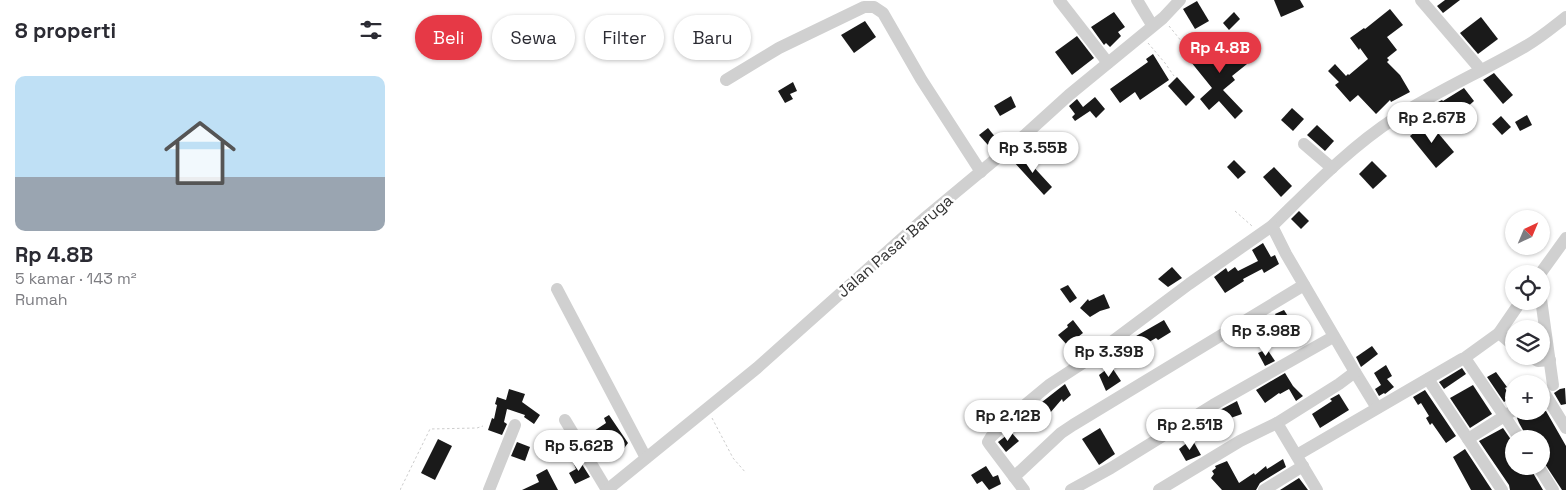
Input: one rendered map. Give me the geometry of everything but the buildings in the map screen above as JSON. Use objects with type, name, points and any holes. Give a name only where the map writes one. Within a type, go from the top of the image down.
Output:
[{"type":"street","points":[[1059,0],[1108,62]]},
{"type":"street","points":[[1137,0],[1158,21]]},
{"type":"street","name":"Jalan Pasar Baruga","points":[[607,490],[757,368],[912,229],[1158,21],[1180,0]]},
{"type":"street","points":[[1421,0],[1481,70]]},
{"type":"street","points":[[726,80],[787,44],[864,7],[874,6],[883,13],[929,91],[981,172]]},
{"type":"street","points":[[1024,490],[988,442],[990,437],[1020,408],[1189,284],[1267,230],[1332,168],[1369,136],[1396,117],[1527,45],[1566,17]]},
{"type":"street","points":[[1304,144],[1332,168]]},
{"type":"street","points":[[1267,230],[1304,285],[1333,337],[1377,408]]},
{"type":"street","points":[[1546,265],[1566,238]]},
{"type":"street","points":[[1014,477],[1061,433],[1073,425],[1304,285]]},
{"type":"street","points":[[557,289],[646,458]]},
{"type":"street","points":[[1264,490],[1300,461],[1377,408],[1459,360],[1464,359],[1499,333],[1515,310]]},
{"type":"street","points":[[1499,333],[1505,338]]},
{"type":"street","points":[[1071,490],[1111,468],[1213,405],[1333,337]]},
{"type":"street","points":[[1464,359],[1468,361],[1505,408]]},
{"type":"street","points":[[1550,360],[1551,388],[1566,428]]},
{"type":"street","points":[[1159,490],[1240,442],[1277,423],[1355,372]]},
{"type":"street","points":[[1428,379],[1502,490]]},
{"type":"street","points":[[1468,439],[1505,416]]},
{"type":"street","points":[[565,420],[607,490]]},
{"type":"street","points":[[1277,423],[1317,490]]},
{"type":"street","points":[[489,490],[515,425]]},
{"type":"street","points":[[1544,475],[1553,490]]},
{"type":"path","points":[[1158,21],[1192,53]]},
{"type":"path","points":[[1141,35],[1166,62],[1174,76]]},
{"type":"path","points":[[1235,211],[1267,230]]},
{"type":"path","points":[[706,408],[733,458],[746,473]]},
{"type":"path","points":[[400,490],[430,429],[477,428],[483,426]]}]
